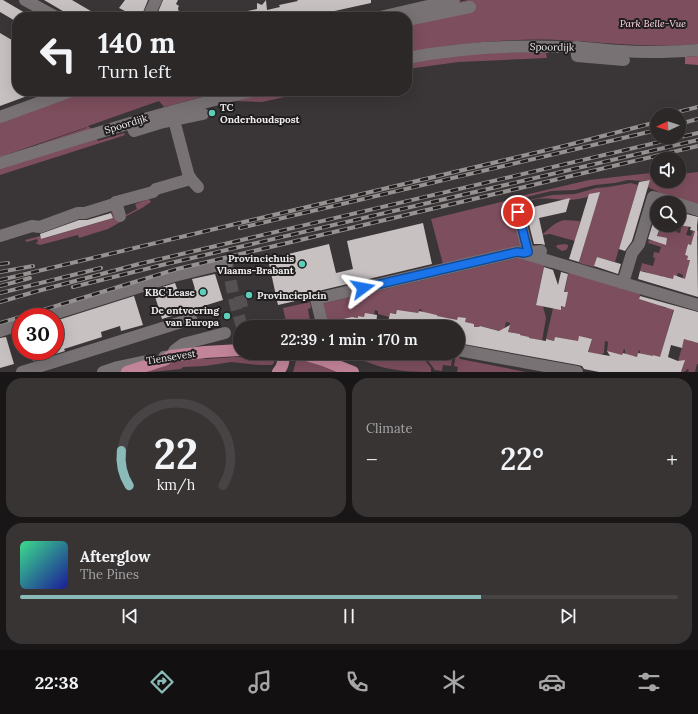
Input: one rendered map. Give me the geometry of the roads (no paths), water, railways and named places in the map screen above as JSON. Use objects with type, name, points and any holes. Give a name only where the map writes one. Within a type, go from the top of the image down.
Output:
[{"type":"main road","name":"Tiensevest","points":[[171,356],[233,350]]},
{"type":"main road","points":[[127,372],[164,360],[171,356]]},
{"type":"main road","points":[[278,372],[284,362],[284,360]]},
{"type":"main road","points":[[330,360],[353,372]]},
{"type":"street","points":[[25,0],[47,12]]},
{"type":"street","points":[[150,12],[156,0]]},
{"type":"street","points":[[406,12],[454,0]]},
{"type":"street","points":[[412,17],[426,8],[470,7]]},
{"type":"street","name":"Spoordijk","points":[[412,57],[448,51],[500,47],[577,47],[634,52],[698,50]]},
{"type":"street","points":[[577,47],[577,56],[624,60]]},
{"type":"street","points":[[0,117],[57,96]]},
{"type":"street","name":"Spoordijk","points":[[0,163],[155,116],[232,96]]},
{"type":"street","points":[[131,123],[134,131],[160,123],[203,114]]},
{"type":"street","points":[[174,120],[181,158],[190,178],[198,187]]},
{"type":"street","points":[[0,236],[32,226],[40,227],[78,213],[85,213],[114,204],[116,202],[153,192],[190,178]]},
{"type":"street","points":[[116,202],[120,216]]},
{"type":"street","points":[[623,283],[632,253],[639,244],[650,206]]},
{"type":"street","points":[[686,206],[698,210]]},
{"type":"street","points":[[518,212],[526,252],[529,256],[698,303]]},
{"type":"street","points":[[321,320],[316,299],[517,252],[545,251]]},
{"type":"street","points":[[64,311],[174,276],[227,264]]},
{"type":"street","points":[[22,372],[55,367],[191,319]]},
{"type":"street","points":[[0,331],[12,327]]},
{"type":"street","points":[[171,356],[175,350],[183,344],[225,333]]},
{"type":"street","points":[[465,351],[577,372]]},
{"type":"street","name":"Tiensevest","points":[[103,372],[118,367],[171,356]]},
{"type":"tunnel","points":[[227,263],[240,320]]},
{"type":"tunnel","points":[[235,303],[249,300]]},
{"type":"railway","points":[[686,110],[698,107]]},
{"type":"railway","points":[[686,122],[698,119]]},
{"type":"railway","points":[[0,280],[564,146],[650,124]]},
{"type":"railway","points":[[240,228],[650,132]]},
{"type":"railway","points":[[0,302],[139,264],[698,133]]},
{"type":"railway","points":[[73,287],[698,140]]},
{"type":"railway","points":[[0,323],[177,269],[698,146]]},
{"type":"railway","points":[[0,264],[8,263]]},
{"type":"railway","points":[[0,272],[33,266]]},
{"type":"railway","points":[[0,293],[101,268]]},
{"type":"railway","points":[[0,286],[30,278]]},
{"type":"place","name":"TC Onderhoudspost","points":[[212,113]]},
{"type":"place","name":"Provinciehuis Vlaams-Brabant","points":[[302,264]]},
{"type":"place","name":"KBC Lease","points":[[203,292]]},
{"type":"place","name":"Provincieplein","points":[[249,295]]},
{"type":"place","name":"De ontvoering van Europa","points":[[227,316]]},
{"type":"park label","name":"Park Belle-Vue","points":[[653,23]]}]
